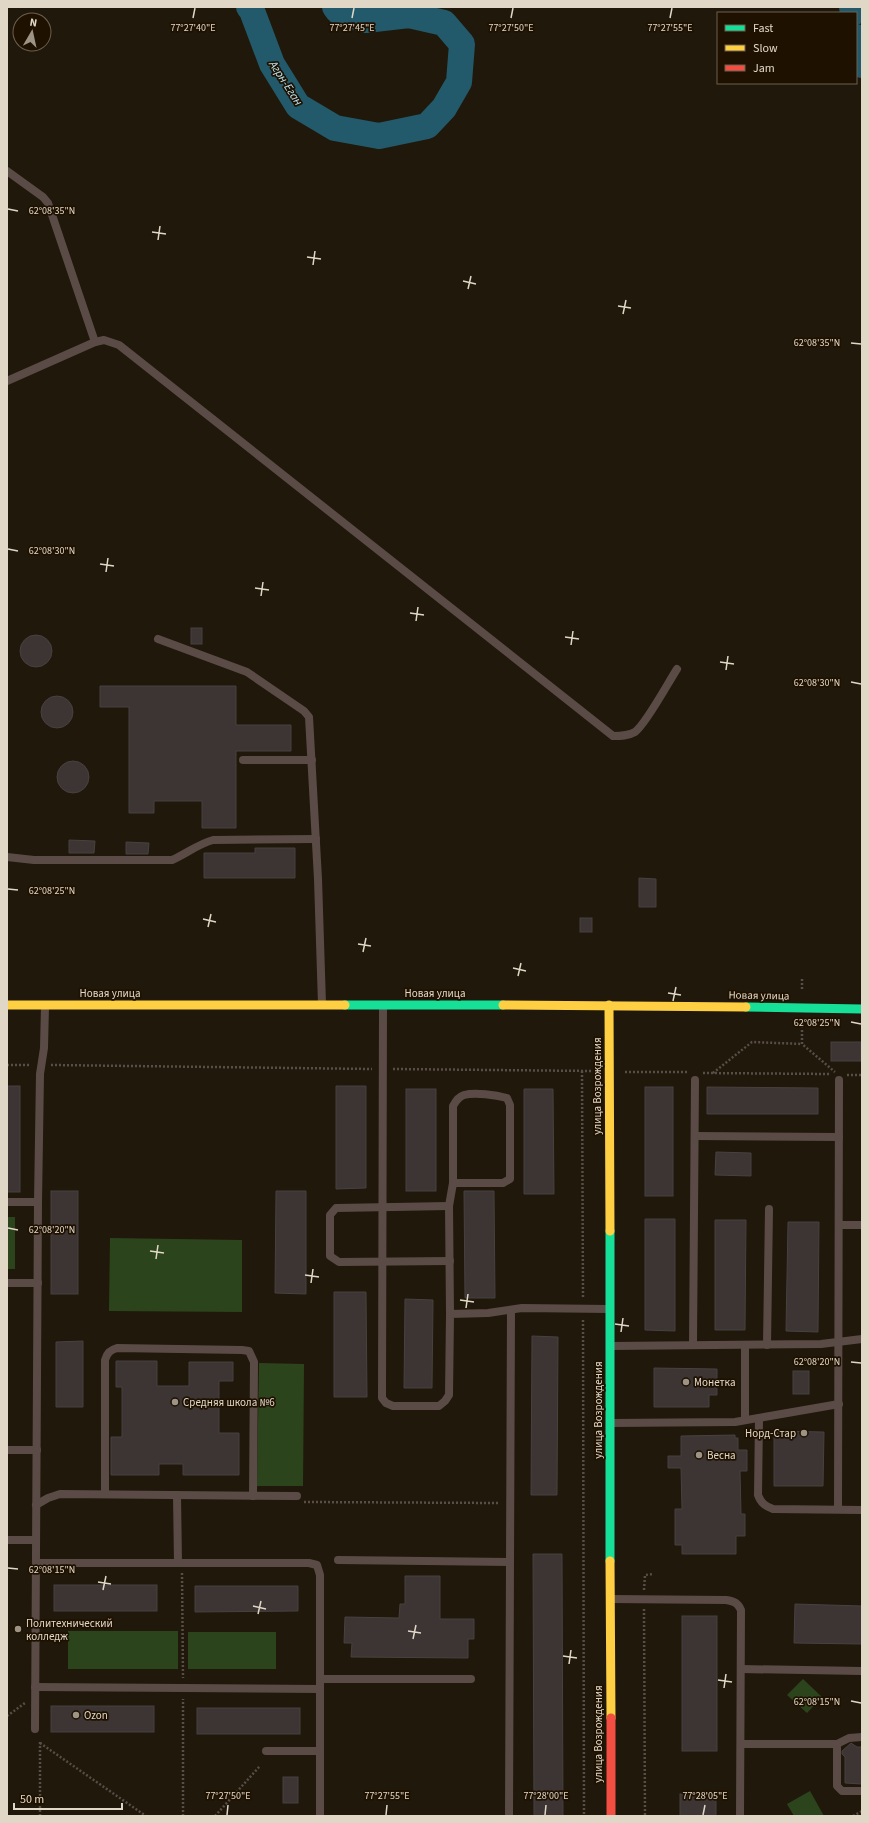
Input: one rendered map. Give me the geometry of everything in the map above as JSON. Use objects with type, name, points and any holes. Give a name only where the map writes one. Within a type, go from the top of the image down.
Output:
[{"type":"street","name":"Новая улица","points":[[7,1005],[609,1005],[862,1009]]},
{"type":"street","name":"улица Возрождения","points":[[609,1005],[611,1816]]},
{"type":"lane","points":[[7,171],[43,197],[48,203],[95,342]]},
{"type":"lane","points":[[7,381],[95,342],[104,340],[119,345],[613,736],[624,736],[635,732],[646,718],[677,669]]},
{"type":"lane","points":[[158,639],[247,672],[304,712],[308,717],[310,724],[316,838],[322,1005]]},
{"type":"lane","points":[[243,760],[312,760]]},
{"type":"lane","points":[[7,857],[34,860],[172,860],[182,856],[203,843],[213,840],[316,838]]},
{"type":"lane","points":[[35,1729],[38,1202],[45,1005]]},
{"type":"lane","points":[[383,1005],[381,1262],[382,1398],[386,1403],[393,1406],[439,1406],[445,1402],[449,1395],[449,1206],[453,1183],[453,1106],[457,1099],[464,1095],[496,1095],[507,1098],[510,1105],[510,1179],[503,1183],[453,1183]]},
{"type":"lane","points":[[693,1345],[695,1075]]},
{"type":"lane","points":[[838,1509],[839,1136],[843,1077]]},
{"type":"lane","points":[[695,1136],[839,1136]]},
{"type":"lane","points":[[7,1202],[38,1202]]},
{"type":"lane","points":[[449,1206],[336,1208],[330,1215],[330,1256],[339,1262],[450,1261]]},
{"type":"lane","points":[[767,1345],[769,1209]]},
{"type":"lane","points":[[839,1225],[862,1225]]},
{"type":"lane","points":[[7,1283],[38,1283]]},
{"type":"lane","points":[[450,1314],[488,1313],[522,1308],[609,1309]]},
{"type":"lane","points":[[509,1816],[511,1310]]},
{"type":"lane","points":[[609,1346],[821,1344],[862,1339]]},
{"type":"lane","points":[[745,1345],[745,1420]]},
{"type":"lane","points":[[105,1494],[105,1360],[107,1354],[111,1350],[117,1348],[211,1349],[249,1351],[253,1357],[253,1496]]},
{"type":"lane","points":[[610,1423],[735,1422],[839,1404]]},
{"type":"lane","points":[[759,1418],[758,1495],[760,1502],[773,1509],[862,1510]]},
{"type":"lane","points":[[7,1450],[36,1450]]},
{"type":"lane","points":[[36,1505],[48,1498],[60,1494],[297,1496]]},
{"type":"lane","points":[[177,1495],[178,1563]]},
{"type":"lane","points":[[7,1540],[36,1540]]},
{"type":"lane","points":[[338,1560],[510,1562]]},
{"type":"lane","points":[[36,1563],[309,1563],[316,1565],[320,1575],[320,1816]]},
{"type":"lane","points":[[610,1599],[726,1600],[739,1604],[741,1610],[740,1816]]},
{"type":"lane","points":[[741,1669],[862,1671]]},
{"type":"lane","points":[[320,1679],[471,1679]]},
{"type":"lane","points":[[35,1687],[320,1688]]},
{"type":"lane","points":[[741,1744],[837,1744],[849,1738],[862,1737]]},
{"type":"lane","points":[[837,1744],[837,1786],[842,1791],[862,1791]]},
{"type":"lane","points":[[266,1751],[320,1751]]},
{"type":"path","points":[[802,978],[802,1044]]},
{"type":"path","points":[[7,1065],[609,1071],[695,1075],[713,1073],[838,1074],[802,1044],[752,1042],[713,1073]]},
{"type":"path","points":[[582,1071],[584,1816]]},
{"type":"path","points":[[843,1077],[862,1075]]},
{"type":"path","points":[[297,1496],[303,1502],[510,1503]]},
{"type":"path","points":[[645,1816],[644,1582],[646,1575],[653,1574]]},
{"type":"path","points":[[35,1729],[40,1736],[40,1816]]},
{"type":"path","points":[[40,1742],[146,1816]]},
{"type":"path","points":[[215,1816],[260,1766]]},
{"type":"path","points":[[853,1816],[862,1811]]},
{"type":"green space","points":[[7,1217],[15,1217],[15,1269],[7,1269]]},
{"type":"green space","points":[[110,1238],[242,1240],[242,1312],[109,1311]]},
{"type":"green space","points":[[259,1363],[304,1364],[303,1486],[257,1486]]},
{"type":"green space","points":[[68,1631],[178,1631],[178,1669],[68,1669]]},
{"type":"green space","points":[[188,1632],[276,1632],[276,1669],[188,1669]]},
{"type":"green space","points":[[803,1679],[822,1697],[807,1713],[787,1695]]},
{"type":"green space","points":[[810,1791],[824,1816],[794,1816],[787,1804]]},
{"type":"building","points":[[191,628],[202,628],[202,644],[191,644]]},
{"type":"building","points":[[33,635],[39,635],[49,642],[52,651],[51,657],[45,664],[39,667],[33,667],[23,660],[20,654],[20,648],[27,638]]},
{"type":"building","points":[[100,686],[236,686],[236,725],[291,725],[291,751],[236,751],[236,828],[202,828],[202,801],[154,801],[154,813],[129,813],[129,707],[100,707]]},
{"type":"building","points":[[54,696],[60,696],[70,703],[73,712],[72,718],[66,725],[60,728],[54,728],[44,721],[41,715],[41,709],[48,699]]},
{"type":"building","points":[[70,761],[76,761],[86,768],[89,777],[88,783],[82,790],[76,793],[70,793],[60,786],[57,780],[57,774],[64,764]]},
{"type":"building","points":[[69,840],[95,841],[94,853],[69,853]]},
{"type":"building","points":[[126,842],[149,843],[148,854],[126,854]]},
{"type":"building","points":[[255,848],[295,848],[295,878],[204,878],[204,853],[255,853]]},
{"type":"building","points":[[639,878],[656,879],[656,907],[639,907]]},
{"type":"building","points":[[580,918],[592,918],[592,932],[580,932]]},
{"type":"building","points":[[831,1042],[861,1042],[861,1061],[831,1061]]},
{"type":"building","points":[[7,1086],[20,1086],[20,1192],[7,1192]]},
{"type":"building","points":[[336,1086],[366,1086],[366,1188],[336,1189]]},
{"type":"building","points":[[645,1087],[673,1087],[673,1196],[645,1196]]},
{"type":"building","points":[[707,1087],[818,1088],[818,1114],[707,1114]]},
{"type":"building","points":[[406,1089],[436,1089],[436,1191],[406,1191]]},
{"type":"building","points":[[524,1089],[553,1089],[554,1194],[524,1194]]},
{"type":"building","points":[[716,1152],[751,1153],[751,1176],[715,1175]]},
{"type":"building","points":[[51,1191],[78,1191],[78,1294],[51,1294]]},
{"type":"building","points":[[276,1191],[306,1191],[306,1294],[275,1293]]},
{"type":"building","points":[[464,1191],[494,1191],[495,1298],[465,1298]]},
{"type":"building","points":[[645,1219],[675,1219],[675,1331],[645,1330]]},
{"type":"building","points":[[715,1220],[746,1220],[745,1330],[715,1330]]},
{"type":"building","points":[[788,1222],[819,1222],[818,1332],[786,1331]]},
{"type":"building","points":[[334,1292],[366,1292],[367,1397],[334,1397]]},
{"type":"building","points":[[405,1299],[433,1300],[432,1388],[404,1388]]},
{"type":"building","points":[[532,1336],[558,1337],[557,1495],[531,1495]]},
{"type":"building","points":[[83,1341],[83,1407],[56,1407],[56,1342]]},
{"type":"building","points":[[116,1361],[157,1361],[157,1386],[189,1386],[189,1362],[233,1362],[233,1381],[219,1381],[219,1433],[239,1433],[239,1475],[183,1475],[183,1464],[159,1464],[159,1475],[111,1475],[111,1437],[122,1437],[122,1387],[116,1387]]},
{"type":"building","name":"Монетка","points":[[654,1368],[717,1369],[717,1395],[709,1395],[709,1407],[654,1407]]},
{"type":"building","points":[[793,1371],[809,1371],[809,1394],[793,1394]]},
{"type":"building","points":[[774,1431],[824,1432],[823,1486],[774,1486]]},
{"type":"building","points":[[735,1435],[735,1438],[738,1438],[738,1450],[747,1450],[747,1471],[740,1471],[741,1514],[745,1514],[745,1536],[736,1536],[736,1554],[682,1554],[682,1545],[675,1545],[675,1509],[682,1509],[681,1468],[668,1468],[668,1456],[681,1456],[681,1436]]},
{"type":"building","points":[[533,1554],[562,1554],[563,1816],[534,1816]]},
{"type":"building","points":[[405,1576],[440,1576],[440,1619],[474,1619],[474,1639],[468,1639],[468,1658],[351,1657],[352,1643],[344,1643],[345,1617],[399,1618],[400,1604],[405,1604]]},
{"type":"building","points":[[54,1585],[157,1585],[157,1611],[54,1611]]},
{"type":"building","points":[[195,1586],[298,1586],[298,1611],[195,1612]]},
{"type":"building","points":[[795,1604],[862,1606],[862,1644],[794,1643]]},
{"type":"building","points":[[682,1616],[717,1616],[717,1751],[682,1751]]},
{"type":"building","points":[[51,1706],[154,1706],[154,1732],[51,1732]]},
{"type":"building","points":[[197,1708],[300,1708],[300,1734],[197,1734]]},
{"type":"building","points":[[851,1743],[857,1747],[862,1747],[862,1784],[845,1783],[845,1757],[842,1754],[842,1751]]},
{"type":"building","points":[[283,1777],[298,1777],[298,1803],[283,1803]]},
{"type":"building","points":[[680,1794],[716,1794],[716,1816],[680,1816]]},
{"type":"waterway","name":"Агрн-Еган","points":[[249,7],[252,11],[272,64],[298,106],[335,128],[379,136],[427,126],[444,108],[459,82],[462,44],[444,23],[409,15],[366,20],[338,11],[335,7]]},
{"type":"waterway","name":"Агрн-Еган","points":[[852,7],[853,12]]},
{"type":"waterway","name":"Агрн-Еган","points":[[857,46],[858,55],[862,65]]},
{"type":"traffic: fast","points":[[345,1005],[503,1005]]},
{"type":"traffic: fast","points":[[746,1007],[862,1009]]},
{"type":"traffic: fast","points":[[610,1231],[610,1561]]},
{"type":"traffic: slow","points":[[7,1005],[345,1005]]},
{"type":"traffic: slow","points":[[503,1005],[746,1007]]},
{"type":"traffic: slow","points":[[609,1005],[610,1231]]},
{"type":"traffic: slow","points":[[610,1561],[611,1718]]},
{"type":"traffic: jam","points":[[611,1718],[611,1816]]},
{"type":"place","name":"Монетка","points":[[686,1382]]},
{"type":"place","name":"Средняя школа №6","points":[[175,1402]]},
{"type":"place","name":"Норд-Стар","points":[[804,1433]]},
{"type":"place","name":"Весна","points":[[699,1455]]},
{"type":"place","name":"Политехнический колледж","points":[[18,1629]]},
{"type":"place","name":"Ozon","points":[[76,1715]]}]
